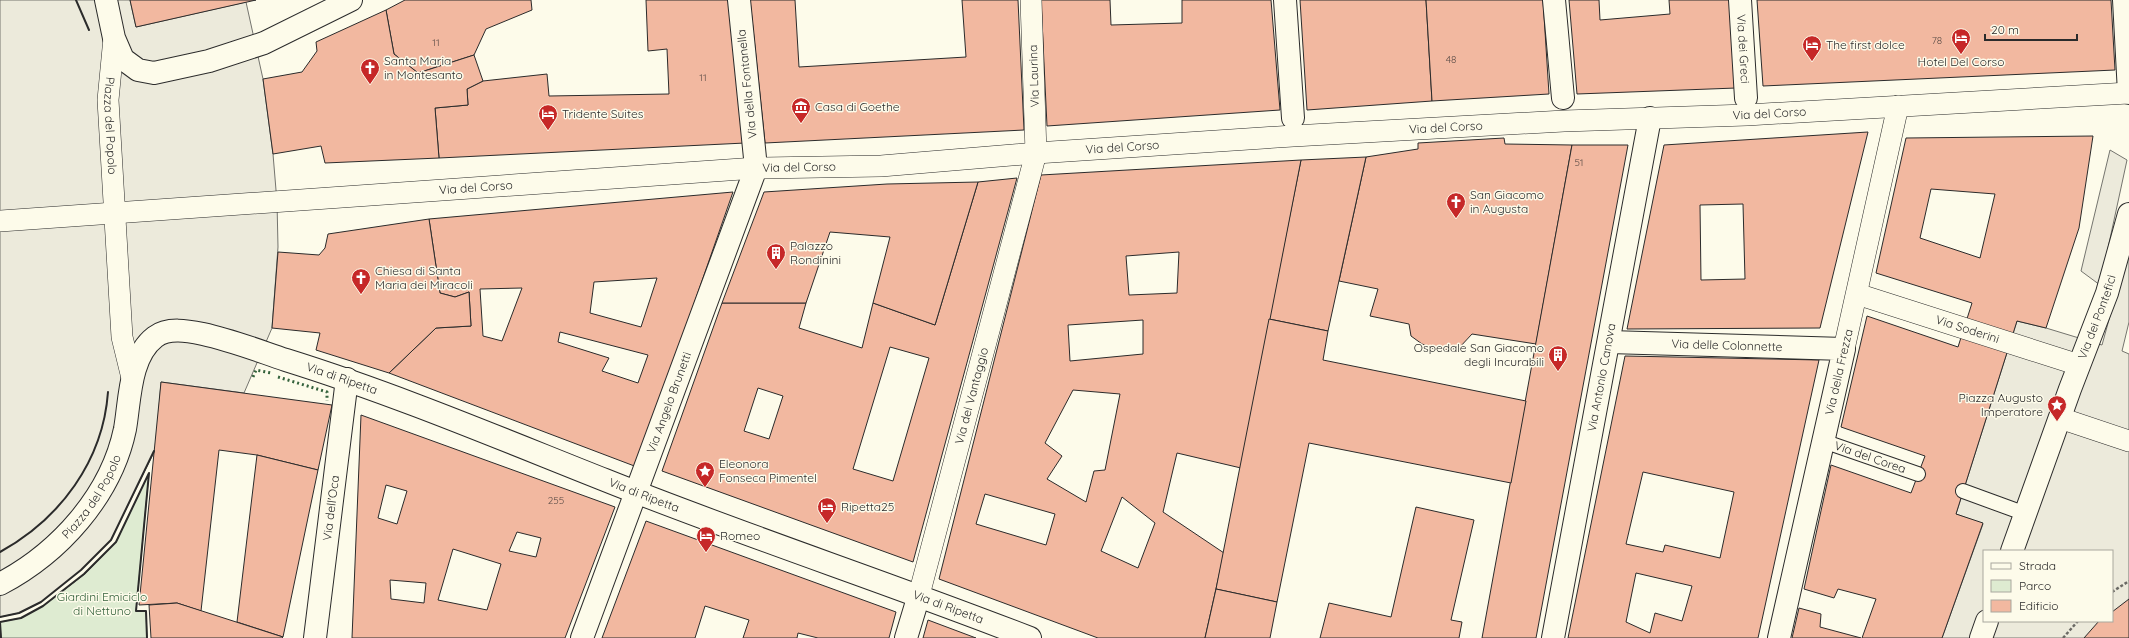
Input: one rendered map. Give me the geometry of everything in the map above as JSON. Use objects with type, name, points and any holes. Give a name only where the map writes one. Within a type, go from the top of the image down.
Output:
[{"type":"street","name":"Piazza del Popolo","points":[[106,0],[114,38],[123,59],[138,70],[154,73],[209,60],[253,47],[351,0]]},
{"type":"street","name":"Via della Fontanella","points":[[739,0],[756,168]]},
{"type":"street","name":"Via Laurina","points":[[1031,0],[1036,153]]},
{"type":"street","points":[[1286,0],[1293,118]]},
{"type":"street","points":[[1554,0],[1563,98]]},
{"type":"street","name":"Via dei Greci","points":[[1740,0],[1746,98]]},
{"type":"street","points":[[2124,0],[2129,93]]},
{"type":"street","name":"Piazza del Popolo","points":[[114,38],[108,100],[116,214],[122,337],[132,378]]},
{"type":"street","name":"Via del Corso","points":[[116,214],[756,168],[881,166],[1036,153],[1301,136],[1650,118],[1747,115],[2129,93]]},
{"type":"street","name":"Via della Frezza","points":[[1778,638],[1857,294],[1898,106]]},
{"type":"street","name":"Via Antonio Canova","points":[[1553,638],[1650,118]]},
{"type":"street","name":"Via del Vantaggio","points":[[906,638],[919,595],[1036,153]]},
{"type":"street","name":"Via Angelo Brunetti","points":[[582,638],[756,168]]},
{"type":"street","points":[[0,221],[116,214]]},
{"type":"street","name":"Via dei Pontefici","points":[[2060,418],[2107,293],[2129,214]]},
{"type":"street","name":"Via Soderini","points":[[1857,294],[2079,365]]},
{"type":"street","name":"Piazza del Popolo","points":[[0,584],[22,572],[57,543],[80,520],[98,495],[119,450],[124,430],[132,378],[148,345],[155,337],[171,331],[206,334],[259,351]]},
{"type":"street","name":"Via delle Colonnette","points":[[1609,342],[1844,349]]},
{"type":"street","name":"Via di Ripetta","points":[[259,351],[347,378],[636,492],[919,595],[1030,638]]},
{"type":"street","name":"Via dell'Oca","points":[[315,638],[347,378]]},
{"type":"street","points":[[2012,550],[2060,418],[2129,440]]},
{"type":"street","points":[[1981,638],[1988,622]]},
{"type":"lane","name":"Via del Corea","points":[[1823,441],[1918,474]]},
{"type":"lane","points":[[1964,491],[2026,514]]},
{"type":"path","points":[[2113,591],[2129,581]]},
{"type":"path","points":[[2063,638],[2077,622]]},
{"type":"green space","name":"Giardini Emiciclo di Nettuno","points":[[149,473],[136,611],[146,611],[147,638],[1,638],[0,622],[21,618],[43,606],[85,574],[116,542]]},
{"type":"shaded area","points":[[0,0],[130,0],[136,27],[246,2],[263,79],[273,154],[277,202],[278,247],[272,328],[244,393],[161,382],[156,448],[111,540],[81,570],[41,602],[19,613],[0,617]]},
{"type":"shaded area","points":[[2110,150],[2127,160],[2100,285],[2081,271]]},
{"type":"shaded area","name":"Piazza Augusto Imperatore","points":[[2129,247],[2129,322],[2122,351],[2129,354],[2129,638],[1942,638],[1983,524],[1956,514],[2017,321],[2102,345]]},
{"type":"building","points":[[130,0],[256,0],[136,27]]},
{"type":"building","points":[[405,0],[531,0],[532,10],[486,29],[474,55],[418,73],[394,54],[386,10]]},
{"type":"building","points":[[646,0],[729,0],[745,143],[439,158],[435,108],[468,105],[467,89],[483,81],[547,74],[549,96],[669,94],[667,49],[648,51]]},
{"type":"building","points":[[750,0],[795,0],[799,67],[966,57],[962,0],[1018,0],[1024,130],[765,143]]},
{"type":"building","points":[[1041,0],[1110,0],[1111,25],[1182,23],[1182,0],[1271,0],[1280,110],[1047,126]]},
{"type":"building","points":[[1300,0],[1426,0],[1432,101],[1307,110]]},
{"type":"building","points":[[1426,0],[1543,0],[1549,94],[1432,101]]},
{"type":"building","points":[[1569,0],[1599,0],[1600,20],[1670,14],[1669,0],[1730,0],[1736,88],[1577,94]]},
{"type":"building","points":[[1757,0],[2111,0],[2115,70],[1763,86]]},
{"type":"building","name":"Santa Maria in Montesanto","points":[[386,10],[394,54],[418,73],[474,55],[483,81],[467,89],[468,105],[435,108],[439,158],[325,163],[321,146],[273,154],[263,79],[302,72],[317,51],[316,42]]},
{"type":"building","points":[[1868,132],[1820,328],[1627,329],[1664,145]],"holes":[[[1743,204],[1745,279],[1701,280],[1700,205]]]},
{"type":"building","points":[[2093,136],[2079,228],[2046,328],[2017,321],[1956,514],[1983,523],[1942,638],[1862,638],[1876,599],[1838,589],[1834,598],[1804,589],[1831,465],[1911,493],[1925,456],[1841,427],[1867,316],[1958,347],[1972,303],[1876,273],[1906,138]],"holes":[[[1931,189],[1995,194],[1980,258],[1920,238]]]},
{"type":"building","name":"San Giacomo in Augusta","points":[[1504,138],[1505,144],[1572,145],[1536,344],[1472,334],[1459,348],[1438,351],[1422,344],[1411,336],[1409,324],[1370,316],[1378,289],[1339,281],[1366,157],[1418,149],[1418,143]]},
{"type":"building","name":"Ospedale San Giacomo degli Incurabili","points":[[1572,145],[1628,145],[1536,638],[1482,638]]},
{"type":"building","points":[[1366,157],[1328,331],[1269,319],[1301,160]]},
{"type":"building","points":[[1301,160],[1241,468],[1177,453],[1163,512],[1224,553],[1205,638],[1098,638],[939,579],[1041,175]],"holes":[[[1179,252],[1177,293],[1129,295],[1126,256]],[[1143,320],[1143,354],[1070,361],[1068,325]],[[1073,390],[1120,394],[1105,470],[1094,471],[1086,502],[1047,479],[1062,456],[1045,443]],[[985,494],[1055,514],[1046,545],[976,524]],[[1122,497],[1155,523],[1138,568],[1101,551]]]},
{"type":"building","points":[[1017,178],[913,562],[662,471],[722,303],[806,303],[799,328],[862,348],[873,303],[935,325],[978,182]],"holes":[[[890,347],[929,358],[893,481],[853,469]],[[758,388],[783,396],[769,439],[744,431]]]},
{"type":"building","name":"Palazzo Rondinini","points":[[978,182],[935,325],[873,303],[890,237],[830,232],[806,303],[722,303],[764,192],[887,184]]},
{"type":"building","points":[[733,192],[637,467],[389,373],[436,328],[471,326],[469,292],[455,297],[440,293],[429,219]],"holes":[[[657,278],[641,327],[590,313],[594,282]],[[522,288],[502,341],[483,336],[480,289]],[[560,332],[648,355],[638,383],[602,371],[609,358],[558,342]]]},
{"type":"building","name":"Chiesa di Santa Maria dei Miracoli","points":[[429,219],[440,293],[455,297],[469,292],[471,326],[436,328],[389,373],[316,350],[320,333],[272,328],[278,252],[319,255],[325,248],[328,234]]},
{"type":"building","points":[[1269,319],[1328,331],[1323,360],[1526,401],[1511,483],[1309,443],[1277,602],[1216,589]]},
{"type":"building","points":[[1625,356],[1819,360],[1758,638],[1568,638]],"holes":[[[1643,472],[1734,492],[1720,558],[1665,545],[1663,552],[1626,544]],[[1636,573],[1692,586],[1682,621],[1655,613],[1650,633],[1626,622]]]},
{"type":"building","points":[[161,382],[332,405],[318,470],[257,455],[219,450],[201,611],[177,603],[139,605]]},
{"type":"building","points":[[361,415],[615,507],[565,638],[352,638]],"holes":[[[386,485],[407,491],[397,524],[378,518]],[[517,532],[541,538],[536,557],[509,551]],[[453,549],[501,564],[487,610],[438,600]],[[390,580],[426,583],[424,603],[391,599]]]},
{"type":"building","points":[[257,455],[318,470],[283,637],[237,622]]},
{"type":"building","points":[[1416,507],[1474,520],[1451,620],[1462,622],[1459,638],[1320,638],[1329,603],[1391,617]]},
{"type":"building","points":[[646,521],[896,612],[889,638],[818,638],[798,633],[797,638],[743,638],[749,620],[705,606],[695,638],[602,638]]},
{"type":"building","points":[[1216,589],[1277,602],[1270,638],[1205,638]]},
{"type":"building","points":[[2129,599],[2129,638],[2084,638],[2098,622],[2113,622],[2113,611]]},
{"type":"building","points":[[177,603],[283,637],[151,638],[149,605]]},
{"type":"building","points":[[1799,608],[1821,614],[1820,627],[1861,638],[1792,638]]},
{"type":"building","points":[[928,620],[976,638],[923,638]]},
{"type":"hedge","points":[[253,377],[256,370],[271,373]]},
{"type":"hedge","points":[[278,377],[327,392],[327,401]]},
{"type":"wall","points":[[76,0],[89,30]]},
{"type":"wall","points":[[0,552],[22,538],[41,523],[75,486],[97,441],[104,417],[108,392]]},
{"type":"wall","points":[[0,617],[19,613],[41,602],[81,570],[111,540],[154,451]]},
{"type":"wall","points":[[1,638],[0,622],[21,618],[43,606],[84,574],[116,542],[149,473],[136,611],[146,611],[147,638]]},
{"type":"place","name":"Hotel Del Corso","points":[[1961,55]]},
{"type":"place","name":"The first dolce","points":[[1812,62]]},
{"type":"place","name":"Santa Maria in Montesanto","points":[[370,85]]},
{"type":"place","name":"Casa di Goethe","points":[[801,124]]},
{"type":"place","name":"Tridente Suites","points":[[548,131]]},
{"type":"place","name":"San Giacomo in Augusta","points":[[1456,219]]},
{"type":"place","name":"Palazzo Rondinini","points":[[776,270]]},
{"type":"place","name":"Chiesa di Santa Maria dei Miracoli","points":[[361,295]]},
{"type":"place","name":"Ospedale San Giacomo degli Incurabili","points":[[1558,372]]},
{"type":"place","name":"Piazza Augusto Imperatore","points":[[2057,422]]},
{"type":"place","name":"Eleonora Fonseca Pimentel","points":[[705,488]]},
{"type":"place","name":"Ripetta25","points":[[827,524]]},
{"type":"place","name":"Romeo","points":[[706,553]]}]
